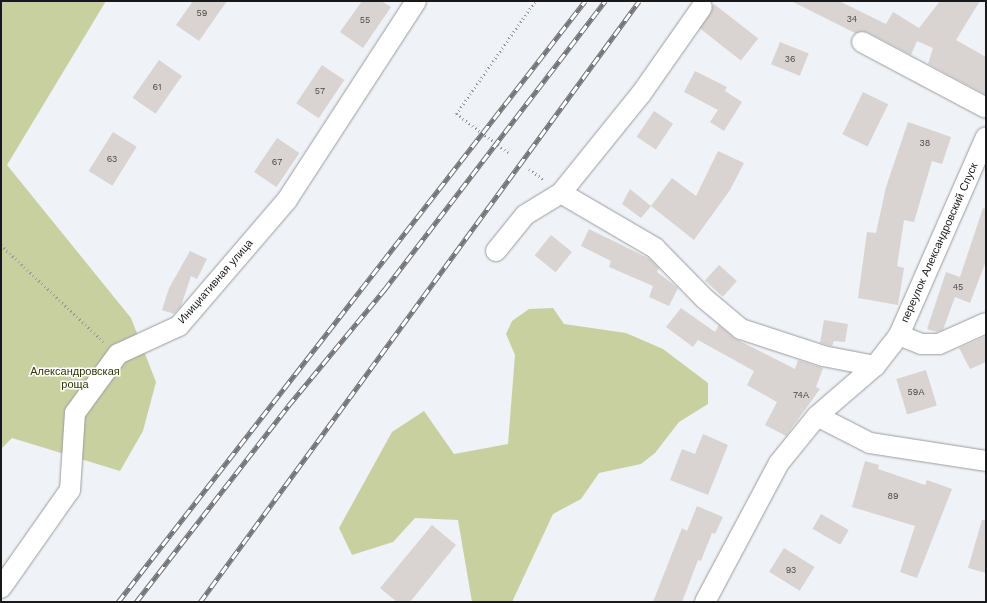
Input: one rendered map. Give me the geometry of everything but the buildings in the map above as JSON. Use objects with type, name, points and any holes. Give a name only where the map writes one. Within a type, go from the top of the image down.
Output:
[{"type":"street","name":"Инициативная улица","points":[[1,588],[70,490],[75,413],[118,354],[179,326],[288,200],[416,1]]},
{"type":"street","points":[[496,251],[525,215],[562,193],[641,94],[702,7]]},
{"type":"street","points":[[862,42],[986,108]]},
{"type":"street","name":"переулок Александровский Спуск","points":[[705,602],[779,463],[816,416],[875,366],[899,335],[986,137]]},
{"type":"street","points":[[562,193],[655,248],[705,300],[741,329],[823,356],[875,366]]},
{"type":"street","points":[[899,335],[921,344],[939,344],[986,323]]},
{"type":"street","points":[[816,416],[870,443],[986,461]]},
{"type":"path","points":[[508,153],[456,114],[535,1]]},
{"type":"path","points":[[1,245],[118,354]]},
{"type":"green space","name":"Александровская роща","points":[[1,1],[106,1],[7,165],[131,318],[156,382],[143,431],[120,471],[12,438],[1,449]]},
{"type":"green space","points":[[553,308],[564,324],[626,333],[663,349],[708,383],[708,404],[679,422],[655,453],[641,464],[599,473],[581,499],[553,514],[512,602],[472,602],[458,520],[415,518],[393,542],[352,555],[339,528],[392,432],[424,411],[454,454],[508,444],[515,355],[506,334],[512,321],[529,309]]},
{"type":"railway","points":[[118,602],[585,1]]},
{"type":"railway","points":[[136,602],[288,406],[384,290],[605,1]]},
{"type":"railway","points":[[200,602],[639,1]]}]
